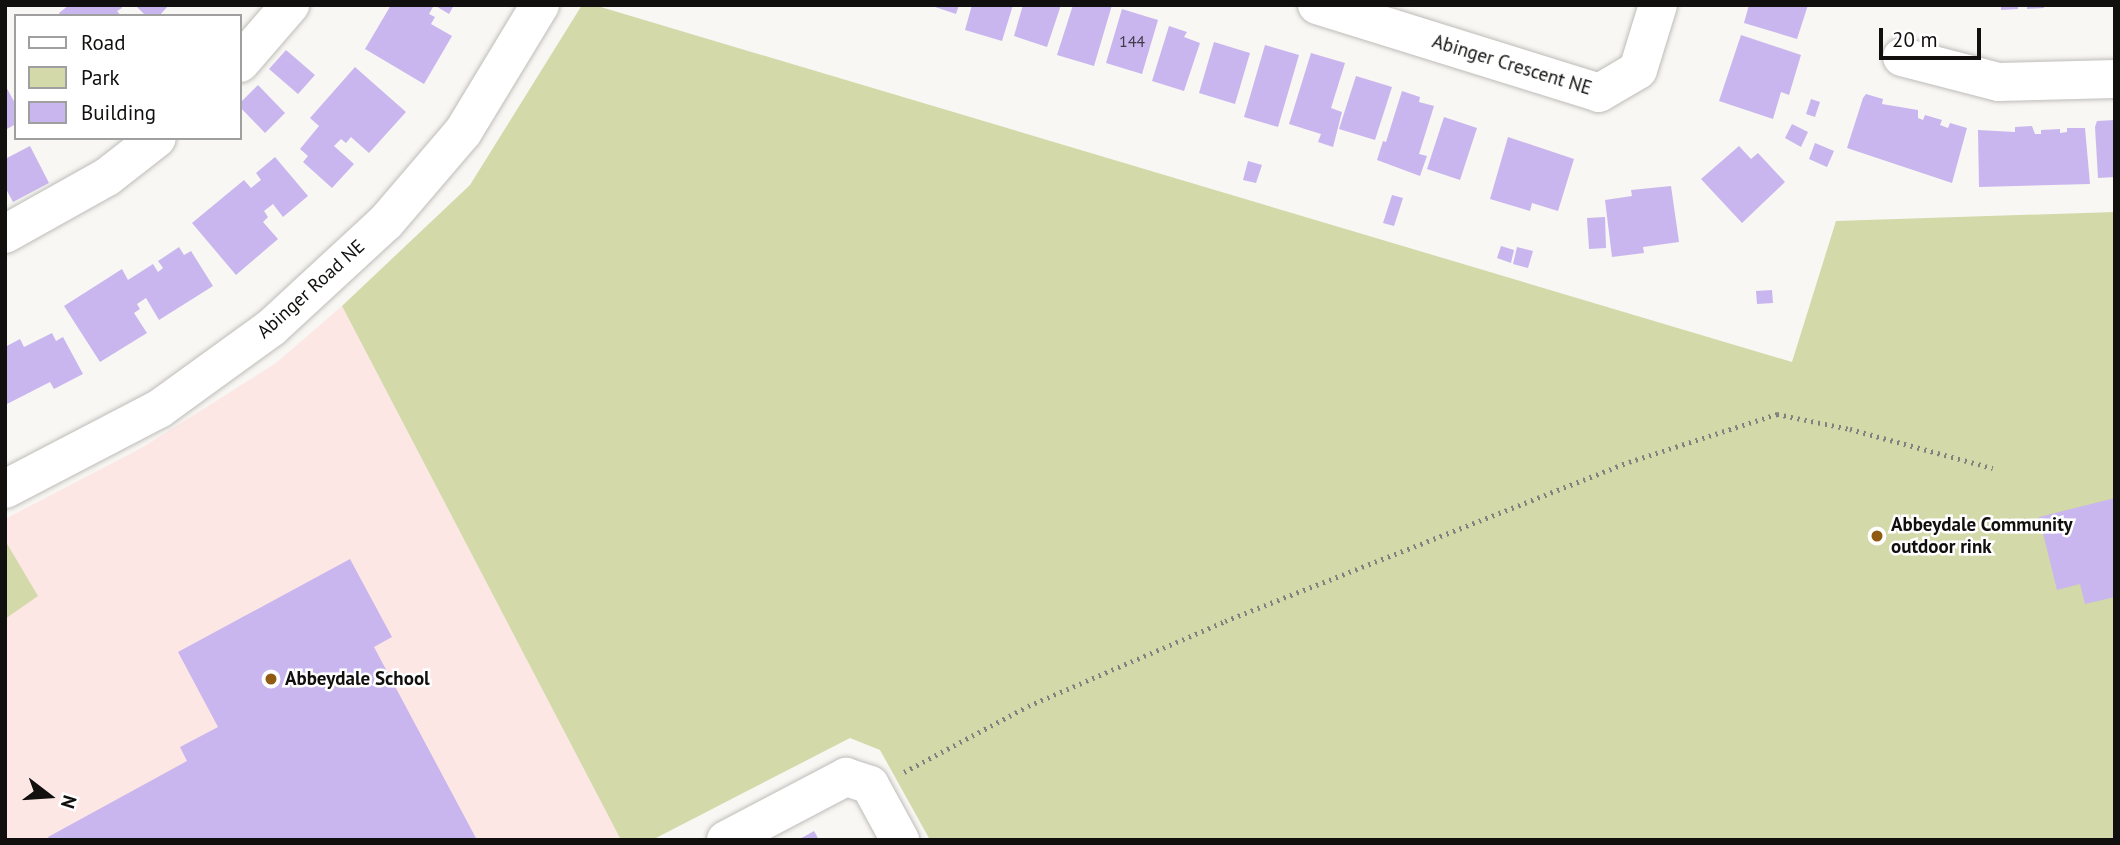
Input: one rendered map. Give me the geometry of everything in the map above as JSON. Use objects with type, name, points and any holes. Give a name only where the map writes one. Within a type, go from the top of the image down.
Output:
[{"type":"street","points":[[242,61],[290,5]]},
{"type":"street","name":"Abinger Road NE","points":[[5,489],[159,409],[271,328],[386,222],[463,132],[540,5]]},
{"type":"street","name":"Abinger Crescent NE","points":[[1317,5],[1599,93],[1638,70],[1658,5]]},
{"type":"street","points":[[1902,57],[1999,82],[2115,79]]},
{"type":"street","points":[[5,234],[107,177],[154,140]]},
{"type":"street","points":[[726,840],[846,777],[870,785],[900,840]]},
{"type":"path","points":[[870,785],[906,771],[1028,706],[1225,621],[1629,462],[1777,414],[1850,429],[1993,468]]},
{"type":"shaded area","name":"Abbeydale School","points":[[342,306],[621,840],[5,840],[5,519],[143,447],[276,363]]},
{"type":"green space","points":[[582,5],[594,5],[1792,362],[1836,221],[2115,212],[2115,840],[930,840],[880,750],[850,738],[652,840],[621,840],[342,306],[470,185]]},
{"type":"green space","points":[[5,543],[38,596],[5,619]]},
{"type":"building","points":[[69,5],[120,5],[122,8],[117,11],[119,14],[59,13]]},
{"type":"building","points":[[135,5],[169,5],[161,14],[144,14]]},
{"type":"building","points":[[391,5],[434,5],[429,14],[435,17],[431,24],[452,36],[424,84],[365,49]]},
{"type":"building","points":[[434,5],[454,5],[449,14]]},
{"type":"building","points":[[929,5],[959,5],[956,14]]},
{"type":"building","points":[[972,5],[1013,5],[1002,41],[965,30]]},
{"type":"building","points":[[1023,5],[1061,5],[1047,47],[1014,36]]},
{"type":"building","points":[[1073,5],[1112,5],[1094,66],[1057,55]]},
{"type":"building","points":[[1749,5],[1808,5],[1797,39],[1744,23]]},
{"type":"building","points":[[2001,5],[2018,5],[2018,9],[2001,10]]},
{"type":"building","points":[[2027,5],[2044,5],[2044,8],[2027,9]]},
{"type":"building","points":[[1122,9],[1158,20],[1142,74],[1106,63]]},
{"type":"building","points":[[1169,26],[1187,32],[1184,37],[1200,43],[1184,91],[1152,81]]},
{"type":"building","points":[[1741,35],[1801,55],[1789,95],[1781,92],[1773,119],[1719,101]]},
{"type":"building","points":[[1214,42],[1250,53],[1235,104],[1199,93]]},
{"type":"building","points":[[1265,45],[1299,55],[1278,127],[1244,117]]},
{"type":"building","points":[[286,50],[315,75],[298,94],[269,69]]},
{"type":"building","points":[[1311,53],[1345,63],[1331,108],[1342,112],[1333,147],[1318,142],[1321,134],[1289,124]]},
{"type":"building","points":[[355,67],[406,112],[369,153],[351,137],[346,143],[341,139],[334,146],[354,164],[332,188],[303,162],[308,156],[300,149],[319,126],[310,118]]},
{"type":"building","points":[[1356,76],[1392,87],[1375,140],[1339,129]]},
{"type":"building","points":[[5,85],[14,101],[14,125],[5,130]]},
{"type":"building","points":[[258,85],[285,113],[265,133],[242,109],[242,101]]},
{"type":"building","points":[[1402,91],[1420,97],[1419,102],[1434,106],[1419,154],[1427,156],[1420,176],[1377,160],[1383,141],[1386,142]]},
{"type":"building","points":[[1866,94],[1883,99],[1882,104],[1918,110],[1918,118],[1923,120],[1925,115],[1942,120],[1940,125],[1948,128],[1950,123],[1967,128],[1952,183],[1847,148]]},
{"type":"building","points":[[1811,99],[1820,102],[1815,117],[1806,114]]},
{"type":"building","points":[[1444,117],[1477,128],[1460,180],[1427,169]]},
{"type":"building","points":[[2115,120],[2115,177],[2098,178],[2095,127],[2097,121]]},
{"type":"building","points":[[1792,124],[1808,132],[1801,147],[1785,138]]},
{"type":"building","points":[[2032,126],[2035,134],[2041,134],[2041,130],[2060,129],[2060,133],[2067,132],[2067,128],[2085,128],[2090,184],[1979,187],[1978,130],[2015,132],[2015,127]]},
{"type":"building","points":[[1508,137],[1574,159],[1558,211],[1532,203],[1530,211],[1490,199]]},
{"type":"building","points":[[1815,143],[1834,151],[1827,167],[1809,159]]},
{"type":"building","points":[[30,146],[49,183],[13,202],[5,187],[5,159]]},
{"type":"building","points":[[1739,146],[1751,159],[1758,153],[1785,182],[1742,223],[1701,179]]},
{"type":"building","points":[[275,157],[308,196],[283,217],[273,204],[264,211],[268,217],[263,222],[278,239],[236,275],[192,223],[244,180],[251,188],[261,180],[256,173]]},
{"type":"building","points":[[1248,161],[1262,165],[1256,183],[1243,180]]},
{"type":"building","points":[[1671,186],[1679,242],[1643,247],[1644,253],[1612,257],[1605,200],[1632,196],[1631,190]]},
{"type":"building","points":[[1392,195],[1403,198],[1394,226],[1383,223]]},
{"type":"building","points":[[1605,217],[1606,248],[1589,249],[1587,218]]},
{"type":"building","points":[[1501,246],[1514,250],[1511,263],[1497,258]]},
{"type":"building","points":[[179,247],[184,255],[191,251],[213,286],[159,320],[146,298],[137,304],[140,309],[134,313],[147,333],[100,362],[64,306],[122,269],[128,280],[153,264],[158,272],[163,268],[158,261]]},
{"type":"building","points":[[1517,247],[1533,251],[1528,268],[1513,264]]},
{"type":"building","points":[[1772,290],[1773,303],[1757,304],[1756,291]]},
{"type":"building","points":[[52,333],[56,341],[63,337],[83,374],[54,389],[50,382],[5,405],[5,347],[20,339],[24,347]]},
{"type":"building","points":[[2115,498],[2115,597],[2085,604],[2080,584],[2057,590],[2039,517]]},
{"type":"building","points":[[350,559],[392,637],[374,647],[477,840],[50,840],[48,837],[187,761],[180,747],[218,727],[178,652]]},
{"type":"building","points":[[814,831],[819,840],[798,840]]},
{"type":"place","name":"Abbeydale Community outdoor rink","points":[[1877,536]]},
{"type":"place","name":"Abbeydale School","points":[[271,679]]}]
